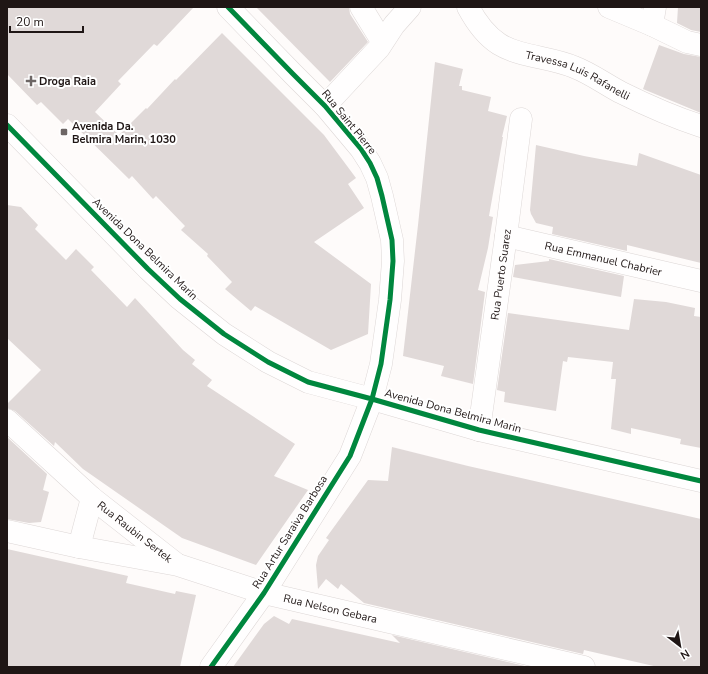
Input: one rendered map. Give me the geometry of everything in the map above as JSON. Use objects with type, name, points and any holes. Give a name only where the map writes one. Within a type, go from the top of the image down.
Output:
[{"type":"street","name":"Rua Saint Pierre","points":[[228,7],[325,106],[361,149],[377,178],[392,240],[393,260],[390,300],[381,364],[372,399]]},
{"type":"street","points":[[361,7],[380,38],[383,40]]},
{"type":"street","points":[[325,106],[379,48],[383,40],[410,7]]},
{"type":"street","name":"Travessa Luis Rafanelli","points":[[468,7],[487,36],[501,45],[516,51],[573,66],[646,104],[701,126]]},
{"type":"street","points":[[609,7],[654,16],[687,42],[701,45]]},
{"type":"street","name":"Rua Puerto Suarez","points":[[479,430],[521,119]]},
{"type":"street","name":"Avenida Dona Belmira Marin","points":[[7,126],[148,269],[180,299],[224,334],[268,362],[308,382],[479,430],[701,481]]},
{"type":"street","name":"Rua Emmanuel Chabrier","points":[[506,236],[701,282]]},
{"type":"street","name":"Rua Artur Saraiva Barbosa","points":[[211,667],[264,593],[350,456],[372,399]]},
{"type":"street","name":"Rua Raubin Sertek","points":[[7,420],[92,498],[178,564]]},
{"type":"street","name":"Rua Raubin Sertek","points":[[78,547],[92,498]]},
{"type":"street","name":"Rua Nelson Gebara","points":[[7,531],[78,547],[178,564],[264,593],[584,667]]},
{"type":"building","points":[[7,7],[194,7],[157,46],[154,44],[118,81],[121,84],[95,112],[119,135],[146,108],[147,109],[222,33],[324,135],[356,178],[348,184],[364,208],[314,242],[371,284],[368,334],[331,350],[255,306],[251,311],[225,289],[232,282],[207,256],[208,254],[181,230],[185,226],[156,196],[153,199],[132,176],[129,179],[68,119],[63,124],[41,102],[37,105],[7,74]]},
{"type":"building","points":[[256,7],[349,7],[350,14],[368,42],[330,82]]},
{"type":"building","points":[[678,7],[701,7],[701,32],[691,30],[677,23]]},
{"type":"building","points":[[659,45],[684,54],[701,57],[701,113],[643,89]]},
{"type":"building","points":[[435,62],[463,69],[459,86],[462,86],[462,90],[491,97],[488,111],[507,116],[502,137],[489,216],[493,217],[488,248],[478,290],[485,292],[473,384],[441,376],[444,366],[403,356]]},
{"type":"building","points":[[536,145],[637,166],[639,153],[701,175],[701,263],[627,245],[627,251],[552,234],[553,227],[536,223],[530,210]]},
{"type":"building","points":[[7,205],[21,207],[38,225],[35,229],[66,260],[76,249],[94,267],[91,270],[127,307],[135,298],[183,350],[195,360],[192,364],[212,380],[207,386],[295,444],[274,476],[308,490],[256,565],[182,538],[83,469],[55,442],[54,446],[15,411],[7,408],[7,404],[41,370],[7,338]]},
{"type":"building","points":[[549,259],[624,276],[621,297],[513,277],[515,265],[549,261]]},
{"type":"building","points":[[634,299],[666,302],[695,308],[694,316],[701,317],[701,448],[680,444],[681,439],[631,428],[631,434],[611,429],[616,379],[611,379],[613,362],[568,357],[567,362],[563,361],[556,411],[504,402],[505,392],[497,390],[508,313],[629,330]]},
{"type":"building","points":[[7,437],[47,474],[43,490],[49,492],[41,522],[29,523],[7,519]]},
{"type":"building","points":[[392,447],[468,466],[701,519],[701,667],[658,667],[584,650],[583,654],[364,603],[341,584],[338,589],[326,579],[318,589],[316,565],[318,556],[329,540],[326,538],[368,480],[388,481]]},
{"type":"building","points":[[7,549],[128,576],[126,583],[175,594],[176,591],[196,595],[180,667],[7,667]]},
{"type":"building","points":[[274,616],[289,624],[292,619],[400,643],[392,635],[529,667],[233,667],[264,624]]},
{"type":"cycle path","points":[[211,667],[264,593],[350,456],[372,399],[381,364],[390,300],[393,261],[392,240],[377,178],[361,149],[325,106],[228,7]]},
{"type":"cycle path","points":[[7,125],[148,269],[180,299],[224,334],[268,362],[308,382],[479,430],[701,481]]},
{"type":"place","name":"Droga Raia","points":[[31,81]]},
{"type":"place","name":"Avenida Da. Belmira Marin, 1030","points":[[64,132]]}]
